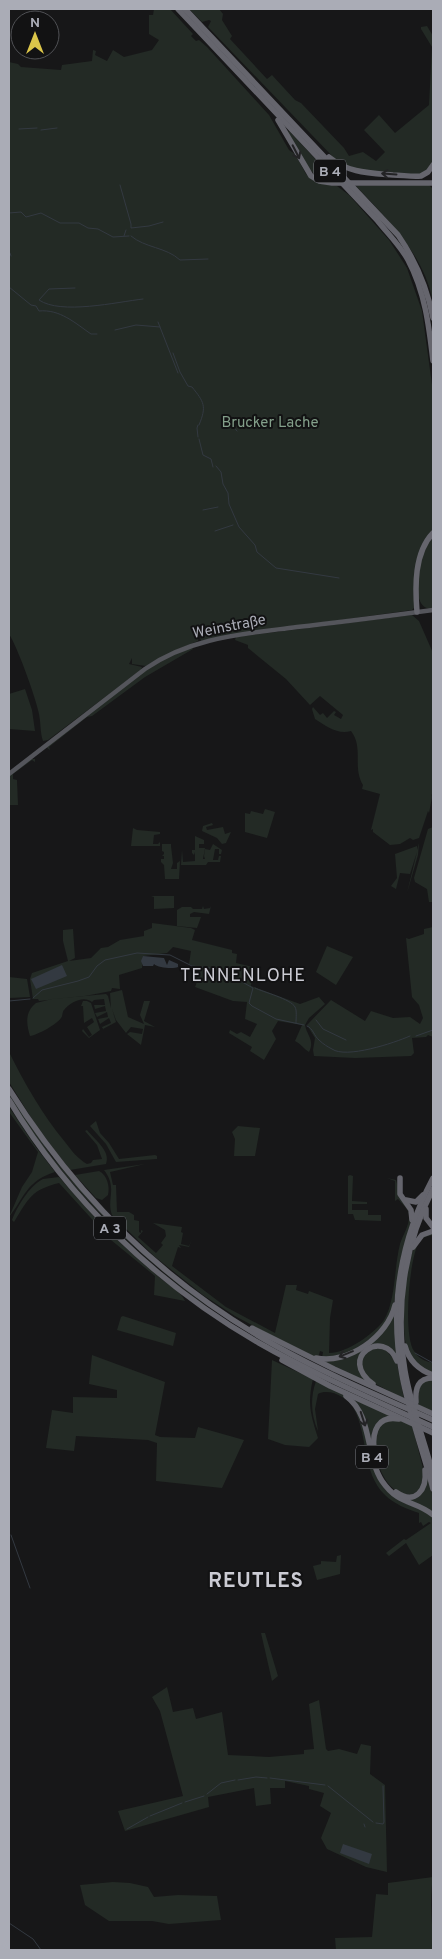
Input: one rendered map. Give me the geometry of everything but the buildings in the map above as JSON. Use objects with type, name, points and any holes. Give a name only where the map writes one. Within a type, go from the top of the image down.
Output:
[{"type":"highway","name":"B 4","points":[[178,9],[377,220],[404,254],[422,294],[433,361]]},
{"type":"highway","name":"B 4","points":[[184,9],[390,226],[405,245],[422,278],[433,318]]},
{"type":"highway","points":[[260,97],[280,122],[308,172],[319,181],[332,183],[433,183]]},
{"type":"highway","points":[[317,148],[341,166],[360,172],[417,176],[428,172],[433,165]]},
{"type":"highway","points":[[420,612],[417,594],[418,564],[425,544],[433,535]]},
{"type":"highway","name":"A 3","points":[[9,1089],[57,1159],[105,1214],[154,1262],[214,1307],[269,1342],[302,1360],[433,1420]]},
{"type":"highway","name":"A 3","points":[[9,1100],[31,1134],[67,1181],[124,1242],[182,1292],[260,1344],[310,1370],[433,1427]]},
{"type":"highway","points":[[400,1178],[402,1198],[413,1214],[410,1235]]},
{"type":"highway","points":[[433,1178],[426,1215],[429,1224],[433,1227]]},
{"type":"highway","points":[[402,1198],[409,1202],[417,1201],[431,1189]]},
{"type":"highway","points":[[401,1374],[397,1332],[398,1288],[404,1254],[410,1235],[431,1189]]},
{"type":"highway","points":[[414,1399],[405,1370],[401,1319],[402,1294],[416,1228],[431,1189]]},
{"type":"highway","points":[[408,1261],[418,1240],[424,1234],[433,1231]]},
{"type":"highway","name":"A 3","points":[[294,1349],[325,1360],[344,1356],[359,1348],[380,1333],[389,1322],[398,1288]]},
{"type":"highway","name":"A 3","points":[[214,1307],[294,1349],[387,1394]]},
{"type":"highway","points":[[401,1319],[405,1346],[409,1358],[417,1367],[433,1377]]},
{"type":"highway","points":[[260,1344],[296,1368],[330,1386],[415,1421],[433,1433]]},
{"type":"highway","points":[[433,1414],[387,1394],[363,1375],[359,1366],[361,1356],[366,1350],[380,1346],[387,1348],[396,1357],[407,1396],[420,1434],[433,1474]]},
{"type":"highway","points":[[433,1377],[424,1379],[418,1384],[414,1399],[415,1421],[420,1434],[433,1489]]},
{"type":"highway","name":"B 4","points":[[330,1386],[349,1398],[359,1409],[374,1464],[386,1486],[402,1500],[433,1515]]},
{"type":"highway","points":[[415,1421],[392,1418],[379,1424],[373,1437],[375,1458],[382,1476],[388,1485],[397,1493],[408,1497],[419,1493],[424,1486],[426,1479],[425,1460]]},
{"type":"main road","name":"Weinstraße","points":[[9,774],[145,669],[177,651],[198,643],[226,637],[433,610]]},
{"type":"green space","name":"Brucker Lache","points":[[154,9],[170,9],[193,34],[191,36],[207,47],[269,115],[289,150],[295,154],[306,174],[315,181],[337,186],[349,195],[389,240],[407,268],[422,311],[433,392],[433,532],[423,545],[415,607],[412,610],[201,641],[199,634],[198,641],[146,666],[132,664],[132,658],[129,664],[142,667],[141,670],[48,740],[43,741],[34,696],[9,634],[9,62],[18,64],[21,67],[61,70],[62,65],[92,61],[93,50],[96,51],[95,55],[107,61],[113,50],[124,57],[152,50],[159,40],[149,34],[149,15],[153,15]]},
{"type":"green space","points":[[189,9],[219,9],[223,14],[222,20],[232,36],[230,39],[267,79],[272,75],[344,148],[349,156],[363,152],[376,161],[385,152],[364,130],[379,115],[395,133],[429,105],[432,47],[421,29],[421,27],[427,26],[433,36],[433,165],[421,175],[368,171],[352,168],[335,159],[208,27],[211,21],[202,22]]},
{"type":"green space","points":[[289,131],[336,181],[319,177],[312,172],[301,157]]},
{"type":"green space","points":[[429,185],[432,188],[433,302],[422,268],[413,253],[392,225],[356,186]]},
{"type":"green space","points":[[433,538],[433,609],[425,607],[420,600],[417,590],[423,554]]},
{"type":"green space","points":[[412,615],[419,621],[433,653],[433,789],[431,798],[433,792],[429,813],[428,811],[419,838],[413,840],[410,838],[400,844],[390,845],[373,832],[373,829],[371,830],[380,794],[362,789],[363,785],[358,771],[358,751],[355,737],[351,731],[337,731],[315,719],[312,709],[313,707],[320,715],[323,713],[327,718],[334,711],[336,712],[334,715],[341,719],[343,715],[320,696],[310,705],[286,679],[248,648],[248,645],[235,640],[236,637]]},
{"type":"green space","points":[[192,647],[193,649],[145,677],[92,716],[87,717],[49,747],[50,750],[46,747],[135,678],[160,661]]},
{"type":"green space","points":[[25,689],[32,710],[35,731],[9,729],[9,694]]},
{"type":"green space","points":[[31,759],[35,759],[35,762],[32,760],[13,774],[13,779],[17,780],[18,805],[9,805],[9,776]]},
{"type":"green space","points":[[265,809],[275,812],[267,838],[245,832],[245,813],[250,814],[251,811],[263,814]]},
{"type":"green space","points":[[212,823],[213,825],[206,827],[207,830],[223,827],[225,834],[231,832],[226,843],[222,844],[217,838],[202,831],[203,826]]},
{"type":"green space","points":[[433,827],[433,902],[429,902],[427,889],[415,882],[414,878],[428,829]]},
{"type":"green space","points":[[133,828],[160,832],[160,834],[154,835],[153,844],[160,842],[160,846],[131,846]]},
{"type":"green space","points":[[195,836],[204,840],[204,844],[199,844],[199,848],[205,848],[203,859],[205,859],[205,849],[210,850],[213,844],[222,850],[221,854],[219,854],[219,849],[215,849],[213,860],[218,860],[219,856],[221,856],[220,862],[208,862],[206,865],[181,865],[182,850],[183,862],[195,861],[195,852],[194,855],[192,850],[195,850]]},
{"type":"green space","points":[[419,843],[418,855],[407,893],[417,852],[410,874],[400,873],[396,889],[391,886],[397,878],[395,854],[417,846],[417,850]]},
{"type":"green space","points":[[162,844],[171,844],[173,863],[171,869],[177,869],[177,863],[180,861],[179,879],[165,879],[164,865],[161,862],[161,859],[164,859],[164,856],[162,856],[164,852],[162,851]]},
{"type":"green space","points":[[151,896],[174,896],[174,908],[154,909],[154,897]]},
{"type":"green space","points":[[203,906],[204,909],[211,906],[209,914],[194,912],[190,914],[190,917],[201,917],[197,928],[177,926],[177,910],[182,907],[202,909]]},
{"type":"green space","points":[[152,923],[191,928],[195,930],[192,940],[232,950],[232,953],[237,954],[236,963],[253,967],[251,986],[300,1004],[319,997],[325,1004],[309,1018],[305,1025],[311,1041],[309,1052],[295,1041],[302,1025],[278,1021],[272,1031],[276,1039],[264,1060],[250,1051],[252,1047],[229,1033],[230,1030],[237,1034],[241,1032],[250,1037],[257,1024],[245,1019],[247,1002],[233,1001],[195,987],[197,982],[192,981],[193,966],[189,964],[191,951],[173,947],[167,953],[143,956],[142,968],[119,975],[120,989],[112,988],[111,991],[85,996],[39,1001],[38,999],[33,999],[30,979],[32,973],[68,961],[63,941],[63,930],[73,929],[75,958],[69,961],[91,958],[101,948],[108,947],[120,940],[144,936],[144,931],[152,928]]},
{"type":"green space","points":[[433,927],[433,1037],[428,1035],[426,1037],[412,1038],[414,1053],[411,1056],[355,1058],[314,1056],[315,1038],[307,1025],[331,1000],[365,1021],[371,1011],[393,1018],[410,1017],[420,1024],[423,1018],[419,1005],[412,997],[406,938],[409,939],[424,934],[424,929]]},
{"type":"green space","points":[[327,946],[353,957],[336,985],[316,972]]},
{"type":"green space","points":[[9,977],[27,979],[30,997],[9,998]]},
{"type":"green space","points":[[122,990],[128,1017],[144,1024],[140,1015],[144,1001],[150,1001],[144,1021],[155,1027],[145,1025],[141,1045],[127,1034],[130,1032],[142,1034],[143,1029],[131,1027],[126,1033],[116,1020],[112,1009],[116,1022],[103,1029],[101,1026],[111,1023],[109,1018],[100,1024],[98,1019],[108,1017],[107,1012],[97,1017],[95,1013],[106,1011],[105,1006],[95,1009],[94,1005],[105,1005],[104,999],[92,1002],[81,999],[73,1002],[64,1010],[62,1017],[56,1023],[30,1036],[27,1018],[32,1006],[36,1003],[52,999],[106,994],[111,1008],[110,993]]},
{"type":"green space","points":[[83,1001],[91,1003],[100,1030],[89,1038],[82,1031],[83,1029],[89,1037],[92,1035],[87,1027],[94,1022],[92,1018],[84,1023],[83,1006],[81,1006]]},
{"type":"green space","points":[[9,1052],[41,1110],[72,1151],[87,1164],[93,1160],[102,1159],[97,1145],[85,1131],[87,1130],[104,1150],[107,1159],[106,1164],[70,1170],[37,1127],[9,1082]]},
{"type":"green space","points":[[9,1093],[52,1157],[96,1207],[160,1268],[210,1309],[184,1289],[136,1248],[90,1203],[49,1155],[12,1102]]},
{"type":"green space","points":[[9,1107],[55,1172],[32,1185],[9,1217],[22,1187],[32,1172],[38,1152],[9,1112]]},
{"type":"green space","points":[[96,1121],[100,1133],[119,1159],[155,1155],[157,1159],[116,1162],[106,1144],[90,1126]]},
{"type":"green space","points":[[238,1126],[260,1128],[255,1156],[234,1156],[235,1139],[232,1132]]},
{"type":"green space","points":[[145,1164],[110,1172],[113,1185],[116,1185],[117,1212],[129,1212],[134,1215],[134,1220],[139,1221],[139,1232],[143,1231],[138,1237],[156,1253],[163,1245],[161,1243],[166,1236],[165,1230],[153,1223],[182,1227],[181,1244],[189,1246],[192,1239],[189,1247],[179,1245],[181,1248],[178,1247],[172,1266],[226,1307],[275,1333],[286,1285],[297,1285],[296,1290],[308,1294],[309,1291],[333,1300],[330,1318],[329,1353],[344,1350],[367,1337],[380,1325],[388,1312],[393,1293],[400,1244],[409,1218],[405,1206],[398,1199],[395,1201],[395,1181],[387,1178],[396,1180],[402,1201],[412,1217],[401,1258],[390,1317],[373,1337],[349,1353],[322,1358],[323,1352],[320,1351],[318,1358],[306,1354],[235,1316],[203,1295],[154,1256],[112,1215],[110,1182],[104,1170]]},
{"type":"green space","points":[[99,1171],[106,1178],[109,1188],[108,1195],[102,1200],[96,1198],[75,1175]]},
{"type":"green space","points":[[348,1176],[353,1176],[352,1201],[367,1202],[367,1204],[352,1204],[352,1210],[368,1210],[368,1215],[381,1215],[381,1221],[355,1220],[353,1214],[348,1214]]},
{"type":"green space","points":[[59,1177],[107,1230],[146,1266],[177,1291],[185,1301],[154,1295],[155,1276],[111,1240],[59,1183],[36,1192],[27,1201],[14,1222],[12,1220],[20,1203],[38,1182],[43,1179]]},
{"type":"green space","points":[[433,1232],[433,1235],[421,1240],[415,1253],[408,1298],[408,1315],[411,1343],[414,1351],[422,1359],[433,1363],[433,1374],[419,1367],[409,1355],[404,1331],[404,1298],[413,1251],[421,1238]]},
{"type":"green space","points":[[395,1310],[397,1357],[376,1345],[358,1361],[371,1384],[321,1360],[337,1359],[376,1338]]},
{"type":"green space","points":[[123,1316],[176,1333],[173,1346],[117,1330]]},
{"type":"green space","points":[[384,1348],[397,1363],[404,1399],[372,1382],[362,1373],[362,1356],[370,1349]]},
{"type":"green space","points":[[92,1355],[165,1382],[155,1435],[160,1437],[195,1438],[198,1427],[244,1440],[222,1488],[156,1481],[157,1443],[148,1440],[76,1436],[74,1451],[46,1448],[52,1410],[73,1413],[73,1397],[117,1398],[117,1390],[89,1384]]},
{"type":"green space","points":[[272,1360],[313,1379],[310,1396],[311,1409],[318,1438],[309,1447],[285,1445],[268,1439]]},
{"type":"green space","points":[[433,1379],[433,1412],[418,1405],[419,1384]]},
{"type":"green space","points":[[316,1381],[345,1396],[357,1407],[377,1474],[404,1503],[423,1510],[433,1517],[433,1555],[419,1565],[406,1543],[389,1556],[386,1553],[404,1539],[406,1540],[431,1523],[429,1522],[423,1526],[421,1522],[419,1523],[419,1513],[392,1501],[378,1486],[372,1476],[358,1419],[354,1409],[343,1397],[327,1392],[318,1394],[315,1409],[318,1431],[312,1406]]},
{"type":"green space","points":[[349,1396],[395,1416],[377,1423],[373,1434],[373,1452],[361,1410]]},
{"type":"green space","points":[[396,1419],[412,1425],[424,1472],[422,1488],[412,1495],[399,1492],[387,1482],[379,1468],[375,1452],[374,1438],[381,1423]]},
{"type":"green space","points":[[426,1471],[433,1496],[433,1514],[402,1499],[393,1492],[391,1489],[402,1497],[413,1497],[422,1490]]},
{"type":"green space","points":[[341,1555],[340,1574],[317,1580],[313,1566],[321,1564],[321,1561],[336,1562],[337,1556]]},
{"type":"green space","points":[[261,1633],[265,1633],[278,1676],[272,1681]]},
{"type":"green space","points":[[167,1687],[173,1712],[193,1708],[196,1719],[222,1712],[228,1755],[269,1757],[304,1754],[304,1750],[314,1749],[309,1704],[319,1700],[326,1749],[328,1751],[339,1749],[357,1754],[361,1744],[371,1746],[370,1774],[385,1785],[387,1872],[366,1867],[327,1849],[321,1838],[331,1813],[320,1806],[324,1793],[309,1789],[309,1786],[285,1781],[285,1788],[270,1788],[271,1804],[256,1806],[254,1788],[208,1797],[209,1807],[125,1831],[118,1811],[183,1796],[160,1711],[152,1697]]},
{"type":"green space","points":[[433,1877],[431,1905],[433,1950],[336,1950],[335,1938],[372,1937],[376,1894],[388,1895],[388,1883]]},
{"type":"green space","points":[[113,1882],[148,1887],[154,1897],[178,1895],[217,1896],[221,1920],[169,1924],[152,1921],[109,1921],[85,1905],[80,1885]]},
{"type":"shaded area","points":[[143,956],[164,958],[167,965],[169,960],[178,964],[178,967],[166,968],[154,964],[153,966],[143,966],[141,961]]},
{"type":"shaded area","points":[[62,965],[67,976],[36,989],[31,979]]},
{"type":"shaded area","points":[[343,1844],[372,1854],[369,1864],[340,1853]]},
{"type":"waterway","points":[[19,129],[37,128]]},
{"type":"waterway","points":[[41,130],[57,128]]},
{"type":"waterway","points":[[120,185],[131,228],[163,222]]},
{"type":"waterway","points":[[9,213],[21,212],[26,217],[41,213],[60,223],[79,223],[88,228],[98,229],[113,237],[129,236]]},
{"type":"waterway","points":[[124,236],[126,230]]},
{"type":"waterway","points":[[131,236],[143,243],[168,252],[180,260],[208,259]]},
{"type":"waterway","points":[[9,287],[31,305],[36,306],[39,311],[60,314],[91,334],[97,334]]},
{"type":"waterway","points":[[75,288],[49,289],[39,300],[61,307],[75,307],[143,299]]},
{"type":"waterway","points":[[158,322],[178,373]]},
{"type":"waterway","points":[[115,330],[136,325],[160,327]]},
{"type":"waterway","points":[[173,353],[188,386],[192,387],[202,401],[203,413],[199,425]]},
{"type":"waterway","points":[[231,424],[237,431]]},
{"type":"waterway","points":[[198,425],[198,437]]},
{"type":"waterway","points":[[199,439],[203,455],[211,459],[213,467]]},
{"type":"waterway","points":[[216,466],[221,472],[223,484],[228,493],[229,504],[239,527],[255,545],[257,552],[276,568],[339,578]]},
{"type":"waterway","points":[[203,510],[218,507]]},
{"type":"waterway","points":[[215,531],[233,525]]},
{"type":"waterway","points":[[33,998],[42,990],[89,977],[97,966],[105,960],[137,953],[170,955],[192,966],[219,969],[253,988],[249,1003],[252,1006],[276,1019],[304,1025]]},
{"type":"waterway","points":[[255,988],[292,1004],[296,1010],[296,1023]]},
{"type":"waterway","points":[[9,1001],[30,999]]},
{"type":"waterway","points":[[316,1020],[323,1029],[346,1040]]},
{"type":"waterway","points":[[307,1026],[311,1028],[322,1043],[339,1052],[370,1049],[410,1036]]},
{"type":"waterway","points":[[416,1036],[433,1030]]},
{"type":"waterway","points":[[415,1353],[433,1363]]},
{"type":"waterway","points":[[11,1535],[30,1588]]},
{"type":"waterway","points":[[238,1780],[256,1777],[267,1778]]},
{"type":"waterway","points":[[270,1778],[325,1785]]},
{"type":"waterway","points":[[207,1794],[221,1783],[235,1780]]},
{"type":"waterway","points":[[328,1786],[373,1822]]},
{"type":"waterway","points":[[376,1823],[383,1824],[384,1822],[383,1786]]},
{"type":"waterway","points":[[185,1802],[204,1796]]},
{"type":"waterway","points":[[150,1816],[182,1803]]},
{"type":"waterway","points":[[127,1829],[148,1817]]},
{"type":"waterway","points":[[9,1923],[33,1939],[41,1950]]},
{"type":"district","name":"TENNENLOHE","points":[[243,975]]},
{"type":"district","name":"REUTLES","points":[[256,1580]]}]
